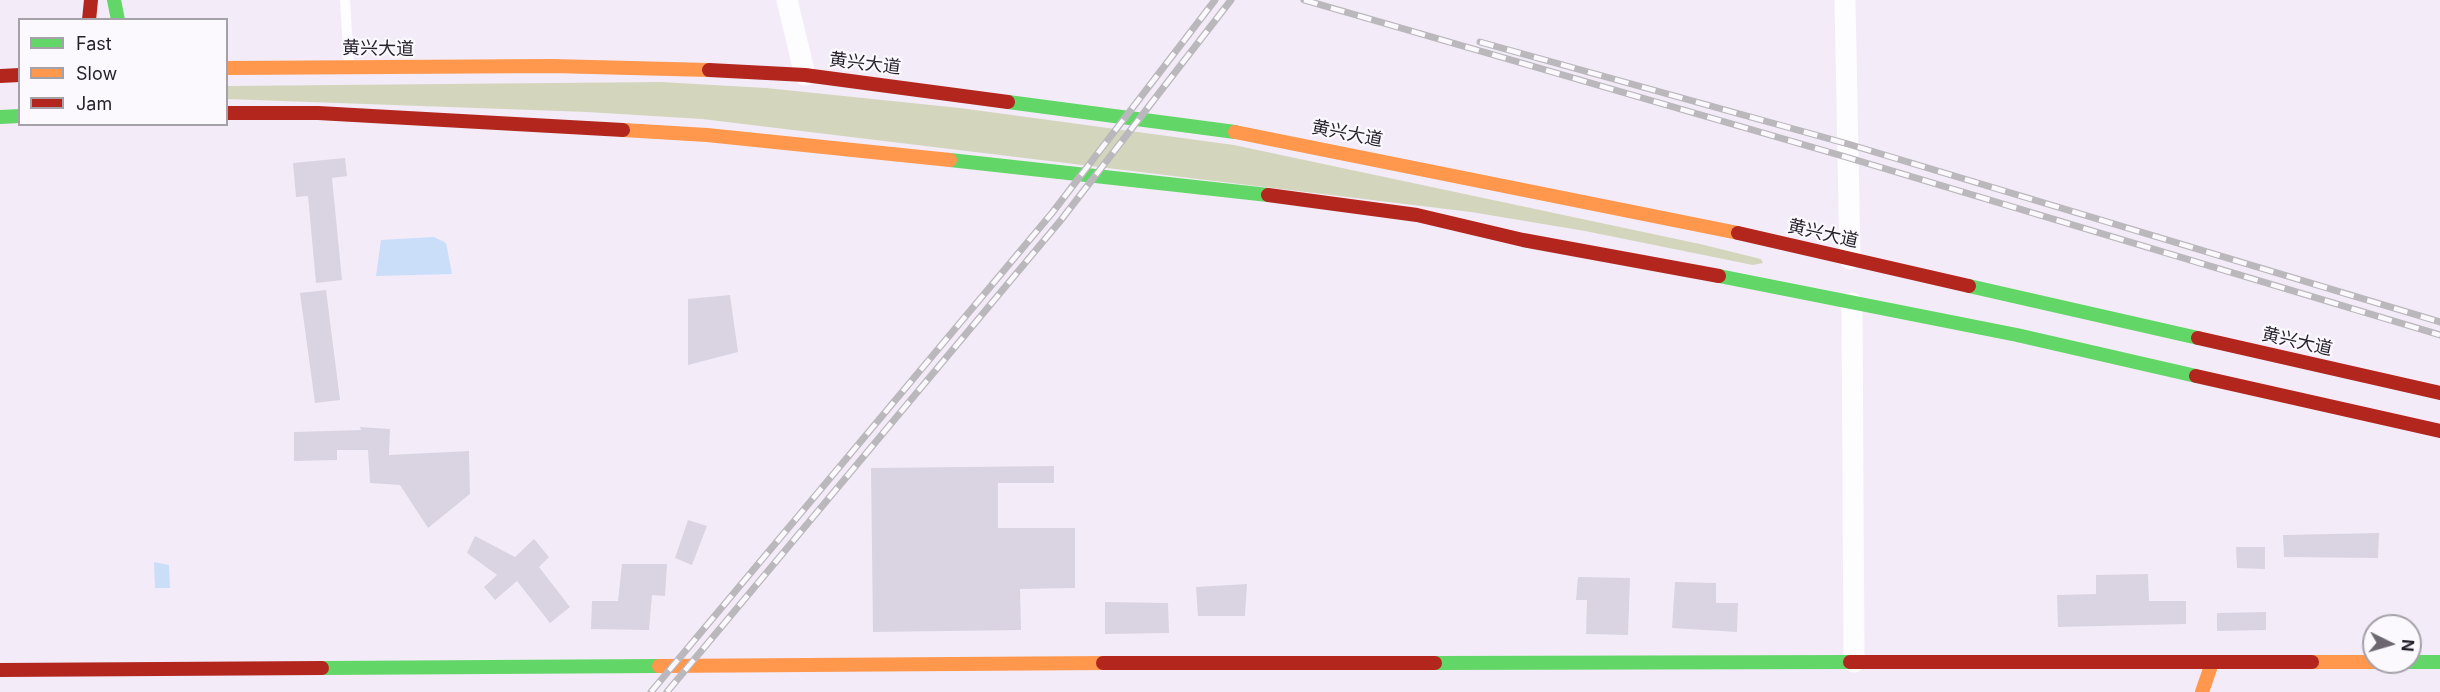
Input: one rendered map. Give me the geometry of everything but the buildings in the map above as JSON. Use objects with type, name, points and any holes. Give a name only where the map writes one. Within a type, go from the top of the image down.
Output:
[{"type":"main road","points":[[89,18],[91,0]]},
{"type":"main road","points":[[114,0],[118,18]]},
{"type":"main road","name":"黄兴大道","points":[[228,68],[349,66],[681,68],[805,75],[1257,135],[1486,180],[1850,259],[2440,393]]},
{"type":"main road","points":[[0,76],[18,75]]},
{"type":"main road","points":[[228,113],[318,113],[707,135],[1198,186],[1417,215],[1524,240],[1795,290],[2017,335],[2440,431]]},
{"type":"main road","points":[[0,117],[18,116]]},
{"type":"main road","points":[[0,670],[1077,663],[2362,662]]},
{"type":"main road","points":[[2422,662],[2440,662]]},
{"type":"main road","points":[[2202,692],[2212,663]]},
{"type":"street","points":[[787,0],[805,75]]},
{"type":"street","points":[[1845,0],[1850,259]]},
{"type":"street","points":[[1852,303],[1854,662]]},
{"type":"lane","points":[[345,0],[349,66]]},
{"type":"green space","points":[[661,82],[766,88],[960,108],[1234,145],[1700,244],[1761,259],[1763,263],[1753,265],[1585,231],[1471,212],[702,119],[587,112],[228,99],[228,86]]},
{"type":"water","points":[[434,237],[446,243],[452,274],[376,276],[381,240]]},
{"type":"water","points":[[154,562],[169,565],[170,588],[155,588]]},
{"type":"railway","points":[[651,692],[1052,213],[1215,0]]},
{"type":"railway","points":[[667,692],[1061,220],[1231,0]]},
{"type":"railway","points":[[1304,0],[1846,157],[2440,335]]},
{"type":"railway","points":[[1480,42],[1848,144],[2440,322]]},
{"type":"traffic: fast","points":[[114,0],[118,18]]},
{"type":"traffic: fast","points":[[1008,102],[1235,132]]},
{"type":"traffic: fast","points":[[0,117],[18,116]]},
{"type":"traffic: fast","points":[[950,160],[1268,195]]},
{"type":"traffic: fast","points":[[1719,276],[2017,335],[2196,376]]},
{"type":"traffic: fast","points":[[1969,286],[2198,338]]},
{"type":"traffic: fast","points":[[1435,663],[1850,662]]},
{"type":"traffic: fast","points":[[2422,662],[2440,662]]},
{"type":"traffic: fast","points":[[322,668],[659,666]]},
{"type":"traffic: slow","points":[[228,68],[552,66],[709,70]]},
{"type":"traffic: slow","points":[[623,130],[707,135],[950,160]]},
{"type":"traffic: slow","points":[[1235,132],[1738,233]]},
{"type":"traffic: slow","points":[[2312,662],[2362,662]]},
{"type":"traffic: slow","points":[[659,666],[1103,663]]},
{"type":"traffic: slow","points":[[2202,692],[2212,663]]},
{"type":"traffic: jam","points":[[89,18],[91,0]]},
{"type":"traffic: jam","points":[[709,70],[805,75],[1008,102]]},
{"type":"traffic: jam","points":[[0,76],[18,75]]},
{"type":"traffic: jam","points":[[228,113],[318,113],[623,130]]},
{"type":"traffic: jam","points":[[1268,195],[1417,215],[1523,240],[1719,276]]},
{"type":"traffic: jam","points":[[1738,233],[1969,286]]},
{"type":"traffic: jam","points":[[2198,338],[2440,393]]},
{"type":"traffic: jam","points":[[2196,376],[2440,431]]},
{"type":"traffic: jam","points":[[1850,662],[2312,662]]},
{"type":"traffic: jam","points":[[1103,663],[1435,663]]},
{"type":"traffic: jam","points":[[0,670],[322,668]]}]
